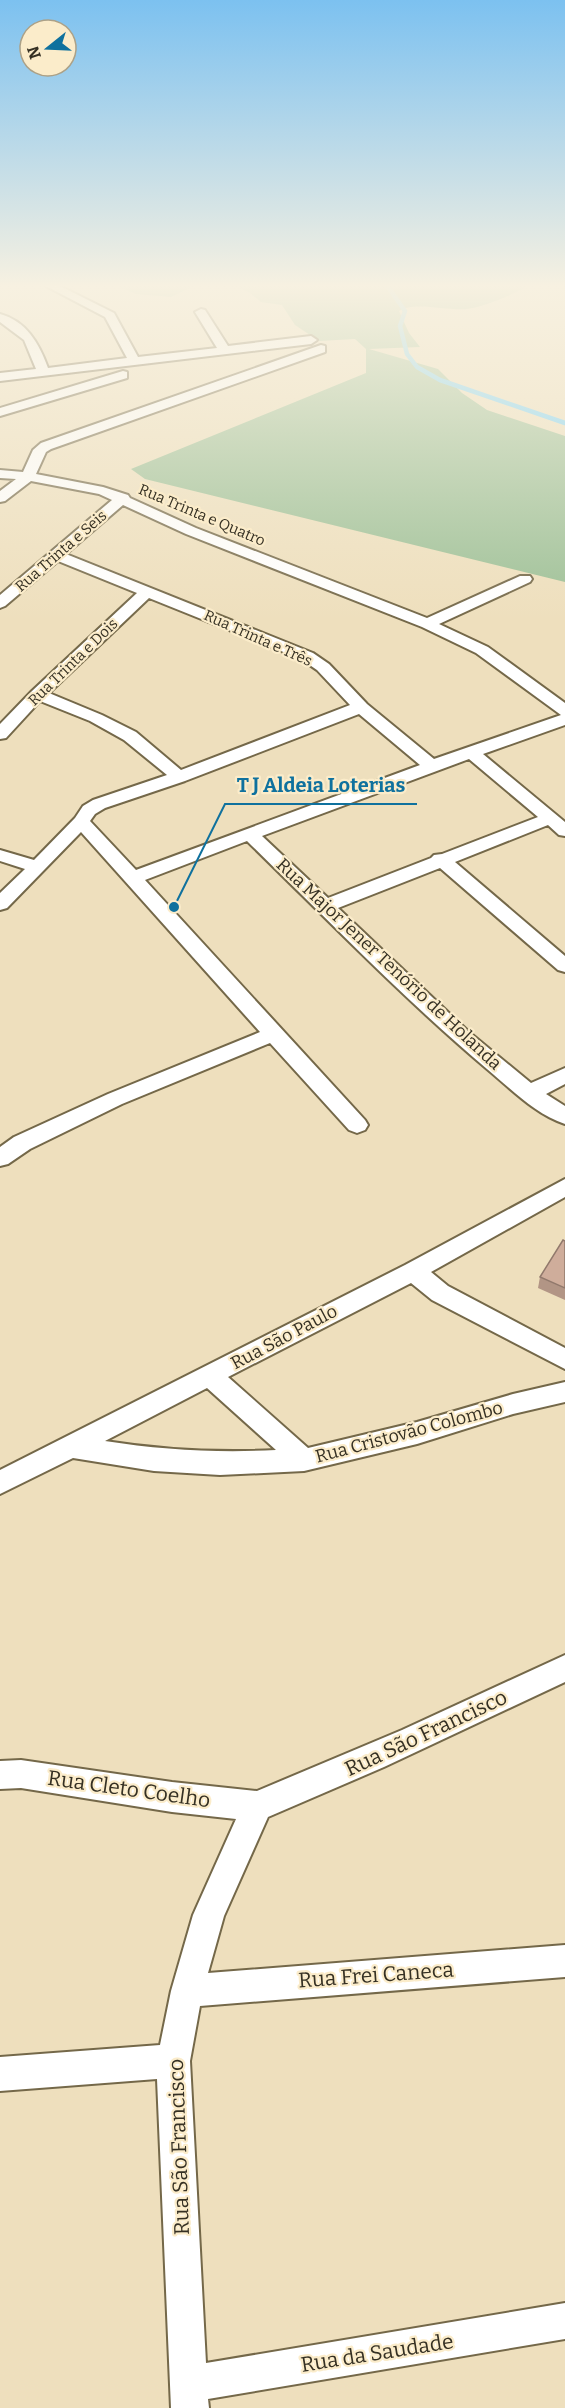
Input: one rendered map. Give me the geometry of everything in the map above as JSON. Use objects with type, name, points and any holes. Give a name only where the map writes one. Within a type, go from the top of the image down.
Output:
[{"type":"street","points":[[0,412],[52,396]]},
{"type":"street","points":[[0,498],[28,476],[40,450],[61,439],[184,396]]},
{"type":"street","name":"Rua Trinta e Quatro","points":[[0,474],[28,476],[103,491],[123,498],[190,531],[427,624],[482,650],[565,711]]},
{"type":"street","name":"Rua Trinta e Seis","points":[[0,603],[123,498]]},
{"type":"street","name":"Rua Trinta e Três","points":[[56,555],[307,656],[323,667],[361,707],[432,766]]},
{"type":"street","points":[[427,624],[525,579]]},
{"type":"street","name":"Rua Trinta e Dois","points":[[0,734],[38,694],[147,591]]},
{"type":"street","points":[[38,694],[76,709],[130,736],[179,777]]},
{"type":"street","points":[[0,904],[81,822],[89,810],[99,804],[179,777],[361,707]]},
{"type":"street","points":[[133,878],[432,766],[565,719]]},
{"type":"street","points":[[471,752],[565,831]]},
{"type":"street","points":[[326,906],[548,819]]},
{"type":"street","points":[[81,822],[272,1035],[357,1125]]},
{"type":"street","name":"Rua Major Jener Tenório de Holanda","points":[[250,834],[462,1037],[529,1093],[565,1116]]},
{"type":"street","points":[[0,855],[36,866]]},
{"type":"street","points":[[440,860],[565,966]]},
{"type":"street","points":[[0,1158],[22,1143],[115,1099],[272,1035]]},
{"type":"street","points":[[529,1093],[565,1075]]},
{"type":"street","name":"Rua São Paulo","points":[[0,1483],[211,1377],[320,1317],[413,1271],[565,1187]]},
{"type":"street","points":[[413,1271],[448,1298],[565,1359]]},
{"type":"street","points":[[211,1377],[304,1460]]},
{"type":"street","name":"Rua Cristovão Colombo","points":[[72,1447],[154,1460],[220,1464],[304,1460],[417,1433],[513,1404],[565,1392]]},
{"type":"street","name":"Rua São Francisco","points":[[189,2396],[173,2061],[187,1990],[209,1915],[257,1806],[326,1779],[565,1668]]},
{"type":"street","name":"Rua Cleto Coelho","points":[[0,1775],[21,1774],[172,1797],[257,1806]]},
{"type":"street","name":"Rua Frei Caneca","points":[[187,1990],[565,1961]]},
{"type":"street","points":[[0,2074],[173,2061]]},
{"type":"street","name":"Rua da Saudade","points":[[189,2396],[565,2321]]},
{"type":"green space","points":[[309,396],[467,396],[487,410],[565,436],[565,582],[145,479],[131,469]]},
{"type":"building","points":[[563,1240],[565,1241],[565,1288],[540,1277]]},
{"type":"waterway","points":[[488,396],[565,423]]},
{"type":"place","name":"T J Aldeia Loterias","points":[[174,907]]}]
